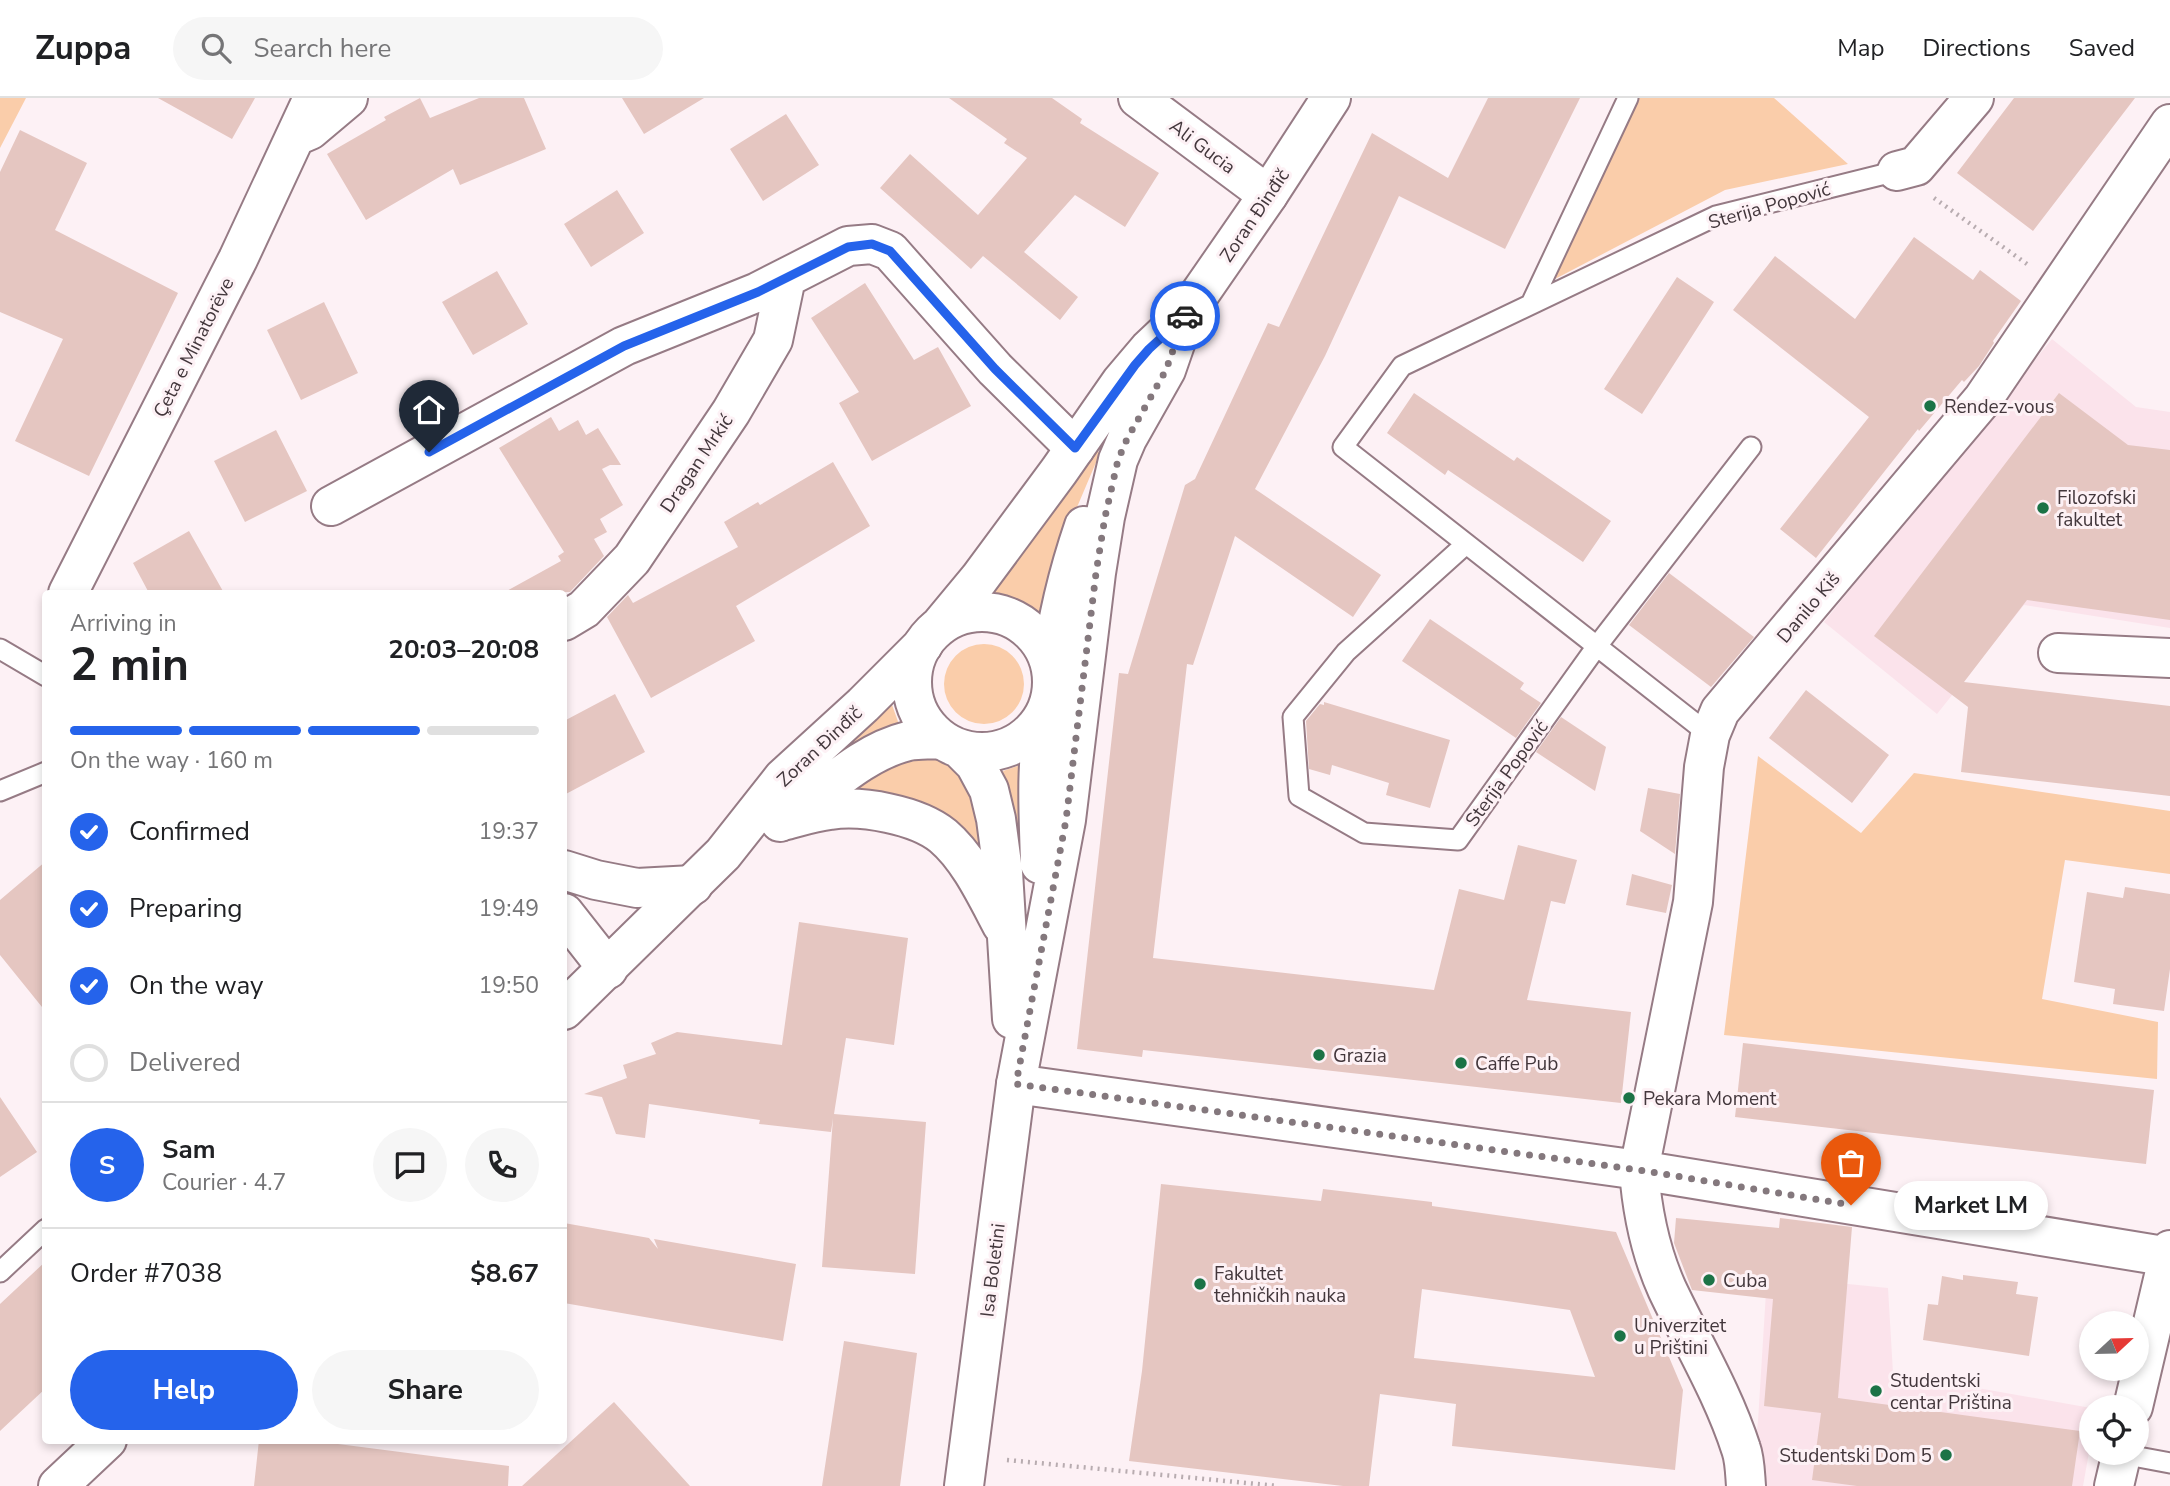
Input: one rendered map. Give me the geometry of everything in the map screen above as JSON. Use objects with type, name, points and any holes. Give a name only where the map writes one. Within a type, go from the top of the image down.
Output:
[{"type":"street","name":"Çeta e Minatorëve","points":[[70,590],[226,283],[313,98]]},
{"type":"street","points":[[295,137],[310,130],[348,98]]},
{"type":"street","name":"Ali Gucia","points":[[1138,98],[1268,195]]},
{"type":"street","name":"Zoran Đinđič","points":[[567,1007],[723,854],[783,778],[863,705],[931,636],[979,579],[1121,382],[1149,349],[1185,315],[1331,98]]},
{"type":"street","name":"Sterija Popović","points":[[1896,171],[1916,166],[1974,98]]},
{"type":"street","name":"Danilo Kiš","points":[[1746,1486],[1742,1451],[1711,1374],[1667,1288],[1653,1247],[1642,1208],[1639,1170],[1693,901],[1704,767],[1710,735],[1720,711],[1983,399],[2170,124]]},
{"type":"street","points":[[331,506],[624,346],[758,292],[848,247],[872,244],[890,251],[995,369],[1075,448]]},
{"type":"street","name":"Dragan Mrkić","points":[[567,619],[584,609],[632,559],[731,412],[773,340],[786,278]]},
{"type":"street","name":"Isa Boletini","points":[[966,1471],[1016,1084],[1025,941],[1066,820],[1097,562],[1105,517],[1118,460],[1166,370],[1185,315]]},
{"type":"street","points":[[1025,941],[1038,764],[1056,625],[1089,509],[1118,460]]},
{"type":"street","name":"Zoran Đinđič","points":[[723,854],[782,821],[853,768],[877,754],[910,741],[950,744],[982,752],[1004,749],[1024,739],[1040,722],[1050,684],[1042,646],[1027,628],[1006,616],[984,612],[961,615],[931,636],[914,664],[912,685],[916,705],[926,724],[950,744]]},
{"type":"street","points":[[2058,653],[2170,658]]},
{"type":"street","name":"Isa Boletini","points":[[950,744],[975,764],[989,790],[1003,872],[1025,941]]},
{"type":"street","points":[[782,821],[831,809],[887,812],[915,822],[942,836],[964,860],[986,895],[1025,941]]},
{"type":"street","points":[[567,871],[638,888],[693,885]]},
{"type":"street","points":[[567,917],[608,969]]},
{"type":"street","points":[[1016,1084],[1639,1170],[2169,1255],[2136,1395]]},
{"type":"street","points":[[58,1486],[103,1444]]},
{"type":"lane","points":[[1531,304],[1628,98]]},
{"type":"lane","name":"Sterija Popović","points":[[1710,735],[1343,447],[1402,366],[1716,216],[1896,171]]},
{"type":"lane","name":"Sterija Popović","points":[[1466,544],[1346,652],[1293,717],[1299,796],[1364,834],[1458,840],[1597,646],[1751,447]]},
{"type":"lane","points":[[0,649],[42,674]]},
{"type":"lane","points":[[0,791],[42,774]]},
{"type":"lane","points":[[0,1272],[42,1233]]},
{"type":"lane","points":[[2149,1463],[2170,1463]]},
{"type":"path","points":[[1896,171],[2059,287]]},
{"type":"path","points":[[966,1471],[1278,1486]]},
{"type":"shaded area","points":[[0,98],[26,98],[0,148]]},
{"type":"shaded area","points":[[1634,98],[1774,98],[1848,164],[1725,190],[1555,279]]},
{"type":"shaded area","name":"Filozofski fakultet","points":[[2052,339],[2136,407],[2170,412],[2170,628],[2024,605],[1937,714],[1824,622]]},
{"type":"shaded area","points":[[1089,443],[1100,453],[1058,552],[1044,617],[986,591]]},
{"type":"shaded area","points":[[984,644],[999,647],[1012,656],[1021,669],[1024,684],[1021,699],[1012,712],[999,721],[984,724],[969,721],[956,712],[947,699],[944,684],[947,669],[956,656],[969,647]]},
{"type":"shaded area","points":[[891,702],[901,730],[777,812]]},
{"type":"shaded area","points":[[1758,756],[1861,833],[1914,773],[2170,811],[2170,874],[2065,860],[2042,999],[2158,1022],[2157,1079],[1724,1035]]},
{"type":"shaded area","points":[[927,758],[949,761],[967,777],[982,810],[981,865],[955,821],[912,800],[863,793],[849,788],[880,768]]},
{"type":"shaded area","points":[[1023,764],[1030,868],[1013,870],[1003,771]]},
{"type":"shaded area","name":"Studentski centar Priština","points":[[1767,1276],[1888,1288],[1893,1373],[2079,1406],[2079,1465],[2087,1465],[2083,1486],[1750,1486],[1758,1421]]},
{"type":"building","points":[[158,98],[255,98],[232,139]]},
{"type":"building","points":[[420,98],[430,118],[479,98],[524,98],[546,149],[460,185],[453,169],[366,220],[327,154],[386,120],[384,117]]},
{"type":"building","points":[[622,98],[704,98],[644,134]]},
{"type":"building","points":[[949,98],[1052,98],[1082,119],[1080,123],[1159,173],[1125,227],[1075,195],[1024,252],[1078,297],[1060,320],[983,256],[971,269],[880,188],[910,154],[978,215],[1027,158],[1004,143],[1007,139]]},
{"type":"building","points":[[1488,98],[1580,98],[1505,249],[1399,196],[1325,356],[1255,489],[1381,575],[1353,617],[1235,536],[1193,665],[1187,664],[1153,958],[1434,990],[1459,889],[1504,900],[1518,845],[1577,860],[1565,904],[1551,901],[1527,1000],[1631,1012],[1621,1103],[1143,1050],[1142,1057],[1077,1049],[1119,673],[1128,674],[1185,485],[1195,479],[1268,323],[1279,327],[1372,133],[1448,178]]},
{"type":"building","points":[[2014,98],[2135,98],[2033,231],[1957,173]]},
{"type":"building","points":[[786,114],[819,165],[763,201],[730,149]]},
{"type":"building","points":[[20,130],[87,163],[55,230],[178,293],[89,476],[15,441],[63,339],[0,312],[0,172]]},
{"type":"building","points":[[617,190],[644,233],[591,267],[564,224]]},
{"type":"building","points":[[1914,237],[1973,280],[1980,270],[2021,301],[1979,366],[1964,382],[1962,380],[1919,431],[1918,429],[1816,558],[1780,529],[1869,417],[1733,310],[1775,256],[1855,319]]},
{"type":"building","points":[[497,271],[528,324],[473,355],[442,302]]},
{"type":"building","points":[[1677,277],[1714,302],[1642,414],[1604,389]]},
{"type":"building","points":[[865,283],[914,360],[938,347],[971,406],[872,461],[839,403],[859,392],[811,318]]},
{"type":"building","points":[[324,302],[358,373],[301,400],[267,330]]},
{"type":"building","points":[[1414,393],[1514,461],[1517,457],[1611,521],[1583,562],[1448,470],[1445,475],[1387,433]]},
{"type":"building","name":"Filozofski fakultet","points":[[2059,393],[2128,445],[2170,450],[2170,620],[2027,600],[1964,682],[2170,706],[2170,796],[1961,772],[1968,707],[1874,636]]},
{"type":"building","points":[[551,417],[559,431],[578,420],[586,435],[598,428],[621,465],[610,465],[602,469],[623,505],[600,519],[607,532],[594,539],[604,556],[570,592],[508,590],[561,561],[558,556],[564,552],[499,448]]},
{"type":"building","points":[[276,430],[307,491],[245,522],[214,461]]},
{"type":"building","points":[[833,462],[870,526],[736,606],[755,641],[651,698],[607,617],[628,595],[633,603],[738,547],[724,522],[758,502],[760,505]]},
{"type":"building","points":[[189,531],[222,590],[147,590],[133,563]]},
{"type":"building","points":[[1669,573],[1754,637],[1711,687],[1629,625]]},
{"type":"building","points":[[1430,619],[1524,683],[1520,689],[1541,703],[1516,738],[1402,661]]},
{"type":"building","points":[[1806,690],[1889,755],[1852,803],[1769,738]]},
{"type":"building","points":[[615,694],[645,752],[567,793],[567,719]]},
{"type":"building","points":[[1324,702],[1450,740],[1430,808],[1386,795],[1389,783],[1332,765],[1330,775],[1309,769],[1306,721]]},
{"type":"building","points":[[1561,717],[1606,747],[1595,791],[1536,752]]},
{"type":"building","points":[[1648,788],[1680,794],[1675,854],[1640,831]]},
{"type":"building","points":[[42,864],[42,1007],[0,955],[0,900]]},
{"type":"building","points":[[1632,874],[1672,885],[1666,913],[1626,905]]},
{"type":"building","points":[[2125,887],[2170,894],[2170,969],[2164,1011],[2113,1004],[2115,989],[2074,982],[2087,892],[2123,898]]},
{"type":"building","points":[[799,922],[908,938],[894,1045],[846,1038],[834,1114],[926,1122],[915,1274],[822,1267],[833,1118],[831,1132],[759,1124],[760,1120],[649,1104],[645,1138],[616,1134],[602,1097],[584,1094],[627,1078],[623,1065],[656,1054],[651,1043],[677,1032],[782,1045]]},
{"type":"building","points":[[1743,1043],[2154,1090],[2146,1164],[1735,1117]]},
{"type":"building","points":[[0,1097],[37,1152],[0,1177]]},
{"type":"building","points":[[1161,1184],[1321,1201],[1323,1189],[1432,1202],[1432,1206],[1616,1232],[1683,1390],[1675,1470],[1452,1446],[1456,1404],[1380,1394],[1369,1486],[1343,1486],[1129,1461],[1142,1371]],"holes":[[[1422,1289],[1570,1310],[1595,1377],[1414,1358]]]},
{"type":"building","name":"Studentski centar Priština","points":[[1676,1218],[1779,1228],[1780,1218],[1852,1227],[1838,1398],[2079,1431],[2072,1486],[1857,1486],[1812,1480],[1821,1413],[1764,1406],[1773,1299],[1692,1290],[1674,1243]]},
{"type":"building","points":[[567,1224],[649,1238],[658,1249],[654,1239],[796,1264],[783,1341],[567,1304]]},
{"type":"building","points":[[42,1265],[42,1392],[0,1431],[0,1304]]},
{"type":"building","points":[[1963,1275],[2018,1282],[2016,1294],[2038,1297],[2029,1356],[1923,1340],[1928,1304],[1938,1305],[1942,1276],[1963,1280]]},
{"type":"building","points":[[844,1341],[917,1353],[900,1486],[822,1486]]},
{"type":"building","points":[[614,1402],[690,1486],[522,1486]]},
{"type":"building","points":[[259,1444],[338,1444],[509,1466],[508,1486],[254,1486]]},
{"type":"way so far","points":[[1185,316],[1166,370],[1118,460],[1105,517],[1066,820],[1016,1084],[1639,1170],[1851,1205]]},
{"type":"place","name":"Rendez-vous","points":[[1930,406]]},
{"type":"place","name":"Filozofski fakultet","points":[[2043,508]]},
{"type":"place","name":"Grazia","points":[[1319,1055]]},
{"type":"place","name":"Caffe Pub","points":[[1461,1063]]},
{"type":"place","name":"Pekara Moment","points":[[1629,1098]]},
{"type":"place","name":"Market LM","points":[[1851,1205]]},
{"type":"place","name":"Cuba","points":[[1709,1280]]},
{"type":"place","name":"Fakultet tehničkih nauka","points":[[1200,1284]]},
{"type":"place","name":"Univerzitet u Prištini","points":[[1620,1336]]},
{"type":"place","name":"Studentski centar Priština","points":[[1876,1391]]},
{"type":"place","name":"Studentski Dom 5","points":[[1946,1455]]},
{"type":"route","points":[[429,452],[624,346],[758,292],[848,247],[872,244],[890,251],[995,369],[1075,448],[1135,365],[1185,316]]}]
